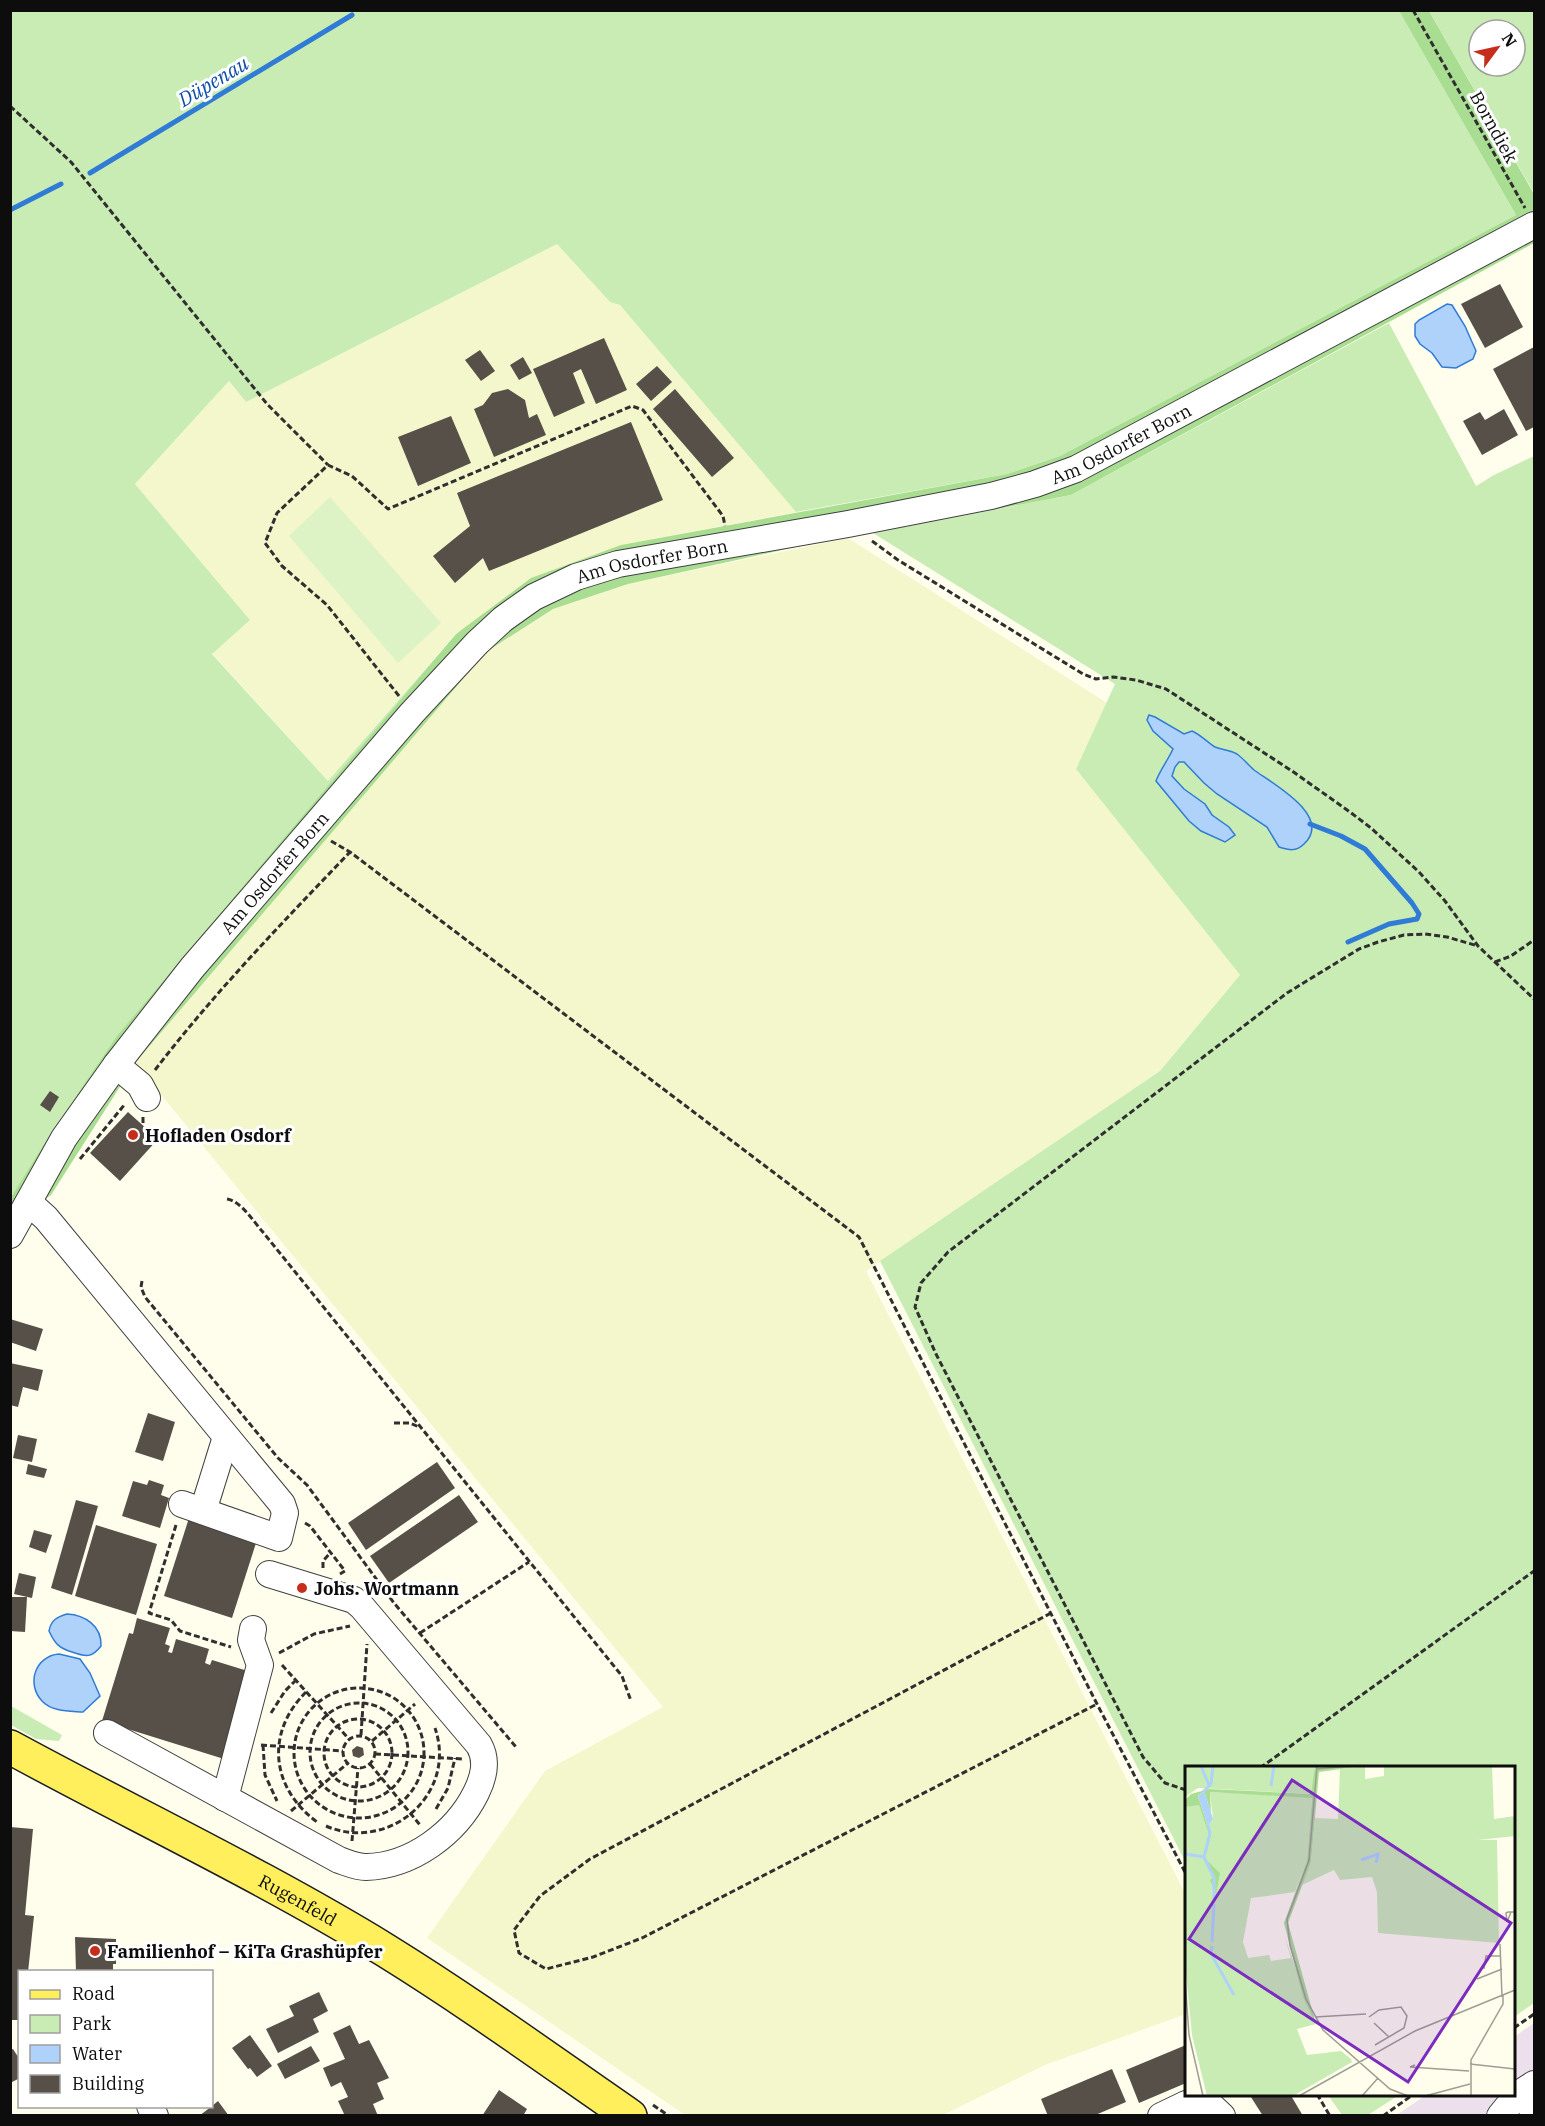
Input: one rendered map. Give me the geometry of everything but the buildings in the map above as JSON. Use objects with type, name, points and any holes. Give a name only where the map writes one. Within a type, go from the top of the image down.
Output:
[{"type":"main road","name":"Rugenfeld","points":[[10,1747],[208,1850],[384,1949],[453,1993],[630,2115]]},
{"type":"street","name":"Am Osdorfer Born","points":[[10,1235],[64,1137],[116,1065],[192,968],[412,713],[477,643],[503,619],[534,597],[576,577],[618,564],[848,524],[991,496],[1035,484],[1077,468],[1534,225]]},
{"type":"street","points":[[116,1065],[144,1092]]},
{"type":"street","points":[[27,1205],[46,1218],[282,1504],[285,1513],[279,1538],[193,1507],[226,1437]]},
{"type":"street","points":[[107,1733],[225,1798],[281,1820],[339,1860],[350,1864],[366,1867],[416,1854],[451,1829],[480,1785],[485,1760],[479,1745],[433,1689],[371,1623],[354,1600],[269,1574]]},
{"type":"street","points":[[225,1798],[260,1665],[260,1646]]},
{"type":"street","points":[[1534,2086],[1527,2098],[1534,2114]]},
{"type":"street","points":[[1500,2115],[1517,2096],[1534,2086]]},
{"type":"street","points":[[1161,2115],[1186,2104],[1207,2102],[1222,2115]]},
{"type":"path","name":"Borndiek","points":[[1413,10],[1534,225]]},
{"type":"path","points":[[10,106],[71,162],[267,404],[328,465],[352,476],[388,509],[632,406],[643,410],[723,516],[729,545]]},
{"type":"path","points":[[328,465],[277,513],[265,543],[282,566],[327,605],[412,713]]},
{"type":"path","points":[[848,524],[898,560],[1083,674],[1096,678],[1113,677],[1136,680],[1166,689],[1292,771],[1371,828],[1412,866],[1445,902],[1478,946],[1534,999]]},
{"type":"path","points":[[312,828],[350,852],[859,1237],[1185,1872]]},
{"type":"path","points":[[80,1160],[144,1092],[153,1073],[192,1022],[350,852]]},
{"type":"path","points":[[1185,1790],[1165,1783],[1143,1757],[936,1354],[915,1307],[921,1283],[948,1252],[1287,993],[1359,949],[1404,935],[1425,934],[1447,937],[1478,946]]},
{"type":"path","points":[[1495,962],[1511,956],[1534,940]]},
{"type":"path","points":[[227,1199],[239,1205],[262,1231],[622,1676],[631,1701]]},
{"type":"path","points":[[142,1281],[141,1287],[145,1297],[278,1458],[307,1485],[394,1603],[516,1747]]},
{"type":"path","points":[[394,1423],[410,1423],[420,1427]]},
{"type":"path","points":[[193,1507],[149,1613],[171,1620],[180,1631],[224,1646],[260,1646],[281,1653],[297,1642],[319,1632],[371,1623],[361,1735]]},
{"type":"path","points":[[285,1513],[310,1526],[331,1552],[345,1570],[335,1576]]},
{"type":"path","points":[[325,1572],[323,1561],[331,1552]]},
{"type":"path","points":[[420,1633],[529,1562]]},
{"type":"path","points":[[1261,1766],[1534,1571]]},
{"type":"path","points":[[1051,1613],[590,1859],[540,1896],[514,1930],[519,1953],[546,1969],[642,1938],[1097,1704]]},
{"type":"path","points":[[260,1646],[349,1739]]},
{"type":"path","points":[[269,1716],[276,1703],[295,1680]]},
{"type":"path","points":[[364,1688],[388,1695],[408,1710],[420,1732],[423,1756],[422,1767],[415,1786],[401,1802],[374,1816],[354,1817],[330,1810],[310,1795],[297,1773],[294,1748],[303,1719],[316,1704],[333,1693],[364,1688]]},
{"type":"path","points":[[372,1741],[433,1689]]},
{"type":"path","points":[[306,1692],[297,1701],[284,1722],[279,1747],[280,1772],[290,1795],[298,1806],[323,1825],[353,1833],[372,1832],[390,1827],[411,1814],[424,1799],[434,1782],[439,1757],[439,1745],[433,1721]]},
{"type":"path","points":[[363,1703],[381,1708],[396,1720],[406,1737],[408,1755],[403,1774],[391,1790],[375,1799],[355,1802],[337,1797],[322,1785],[312,1768],[309,1749],[315,1730],[327,1715],[343,1705],[363,1703]]},
{"type":"path","points":[[362,1718],[370,1720],[384,1730],[389,1738],[392,1755],[389,1767],[381,1778],[374,1783],[356,1787],[333,1776],[325,1759],[324,1749],[330,1733],[337,1726],[348,1720],[362,1718]]},
{"type":"path","points":[[361,1735],[372,1741],[375,1754],[370,1764],[358,1768],[348,1763],[343,1751],[349,1739],[361,1735]]},
{"type":"path","points":[[264,1738],[265,1775],[278,1803],[281,1820],[348,1763]]},
{"type":"path","points":[[252,1744],[343,1751]]},
{"type":"path","points":[[375,1754],[485,1760]]},
{"type":"path","points":[[432,1815],[448,1788],[455,1758]]},
{"type":"path","points":[[370,1764],[421,1826]]},
{"type":"path","points":[[350,1864],[358,1768]]},
{"type":"path","points":[[415,1830],[427,1820]]},
{"type":"path","points":[[1515,2027],[1534,2014]]},
{"type":"path","points":[[1318,2096],[1330,2115]]},
{"type":"path","points":[[1383,2115],[1411,2096]]},
{"type":"shaded area","points":[[1534,2023],[1534,2115],[1395,2116],[1425,2096],[1515,2096],[1515,2036]]},
{"type":"green space","points":[[11,11],[1399,11],[1516,215],[1060,456],[1007,474],[796,512],[620,305],[610,302],[557,244],[246,402],[229,381],[135,484],[250,620],[212,654],[328,781],[456,634],[118,1036],[51,1133],[11,1199]]},
{"type":"green space","points":[[1399,11],[1429,11],[1534,194],[1534,243],[1071,495],[791,548],[628,584],[553,609],[486,652],[135,1063],[51,1195],[11,1223],[10,1199],[51,1133],[117,1036],[456,634],[531,578],[621,545],[1007,474],[1060,456],[1516,215]]},
{"type":"green space","points":[[1429,11],[1534,11],[1534,193],[1468,78],[1527,78],[1527,18],[1467,18],[1467,77]]},
{"type":"green space","points":[[557,244],[610,302],[620,305],[796,512],[621,545],[456,633],[328,781],[212,653],[250,620],[135,484],[229,381],[246,402]]},
{"type":"green space","points":[[1389,323],[1476,486],[1534,456],[1534,2003],[1515,2016],[1515,1766],[1185,1766],[1185,1861],[880,1261],[1160,1071],[1240,975],[1076,769],[1115,684],[873,533],[1071,495]]},
{"type":"green space","points":[[330,497],[441,623],[398,663],[289,536]]},
{"type":"green space","points":[[848,538],[1107,703],[1076,769],[1240,975],[1160,1071],[866,1271],[1185,1893],[1185,2014],[1045,2065],[943,2115],[685,2115],[427,1938],[545,1771],[663,1707],[135,1063],[486,652],[553,609],[628,584]]},
{"type":"green space","points":[[11,1706],[62,1735],[59,1741],[36,1739],[11,1725]]},
{"type":"green space","points":[[1329,2096],[1397,2096],[1368,2115],[1342,2115]]},
{"type":"water","points":[[1447,304],[1452,305],[1465,326],[1476,351],[1473,359],[1456,368],[1442,367],[1415,336],[1415,324],[1419,320]]},
{"type":"water","points":[[1149,715],[1184,734],[1192,731],[1215,747],[1237,754],[1254,770],[1285,791],[1306,811],[1311,822],[1311,833],[1304,844],[1292,850],[1279,847],[1267,827],[1217,794],[1184,762],[1179,762],[1172,776],[1184,789],[1205,804],[1212,815],[1229,827],[1235,835],[1225,842],[1201,831],[1189,821],[1156,781],[1173,749],[1153,731],[1147,720]]},
{"type":"water","points":[[67,1614],[86,1619],[95,1627],[101,1639],[101,1646],[95,1653],[81,1655],[64,1649],[55,1642],[49,1631],[51,1624],[55,1619]]},
{"type":"water","points":[[59,1654],[80,1659],[90,1673],[100,1696],[83,1712],[51,1707],[46,1705],[37,1694],[34,1679],[39,1665],[51,1656]]},
{"type":"waterway","name":"Düpenau","points":[[90,173],[352,15]]},
{"type":"waterway","name":"Düpenau","points":[[10,210],[61,184]]},
{"type":"waterway","points":[[1310,824],[1341,836],[1365,849],[1419,914],[1417,919],[1389,924],[1348,942]]},
{"type":"place","name":"Hofladen Osdorf","points":[[133,1135]]},
{"type":"place","name":"Johs. Wortmann","points":[[302,1588]]},
{"type":"place","name":"Familienhof – KiTa Grashüpfer","points":[[95,1951]]}]
